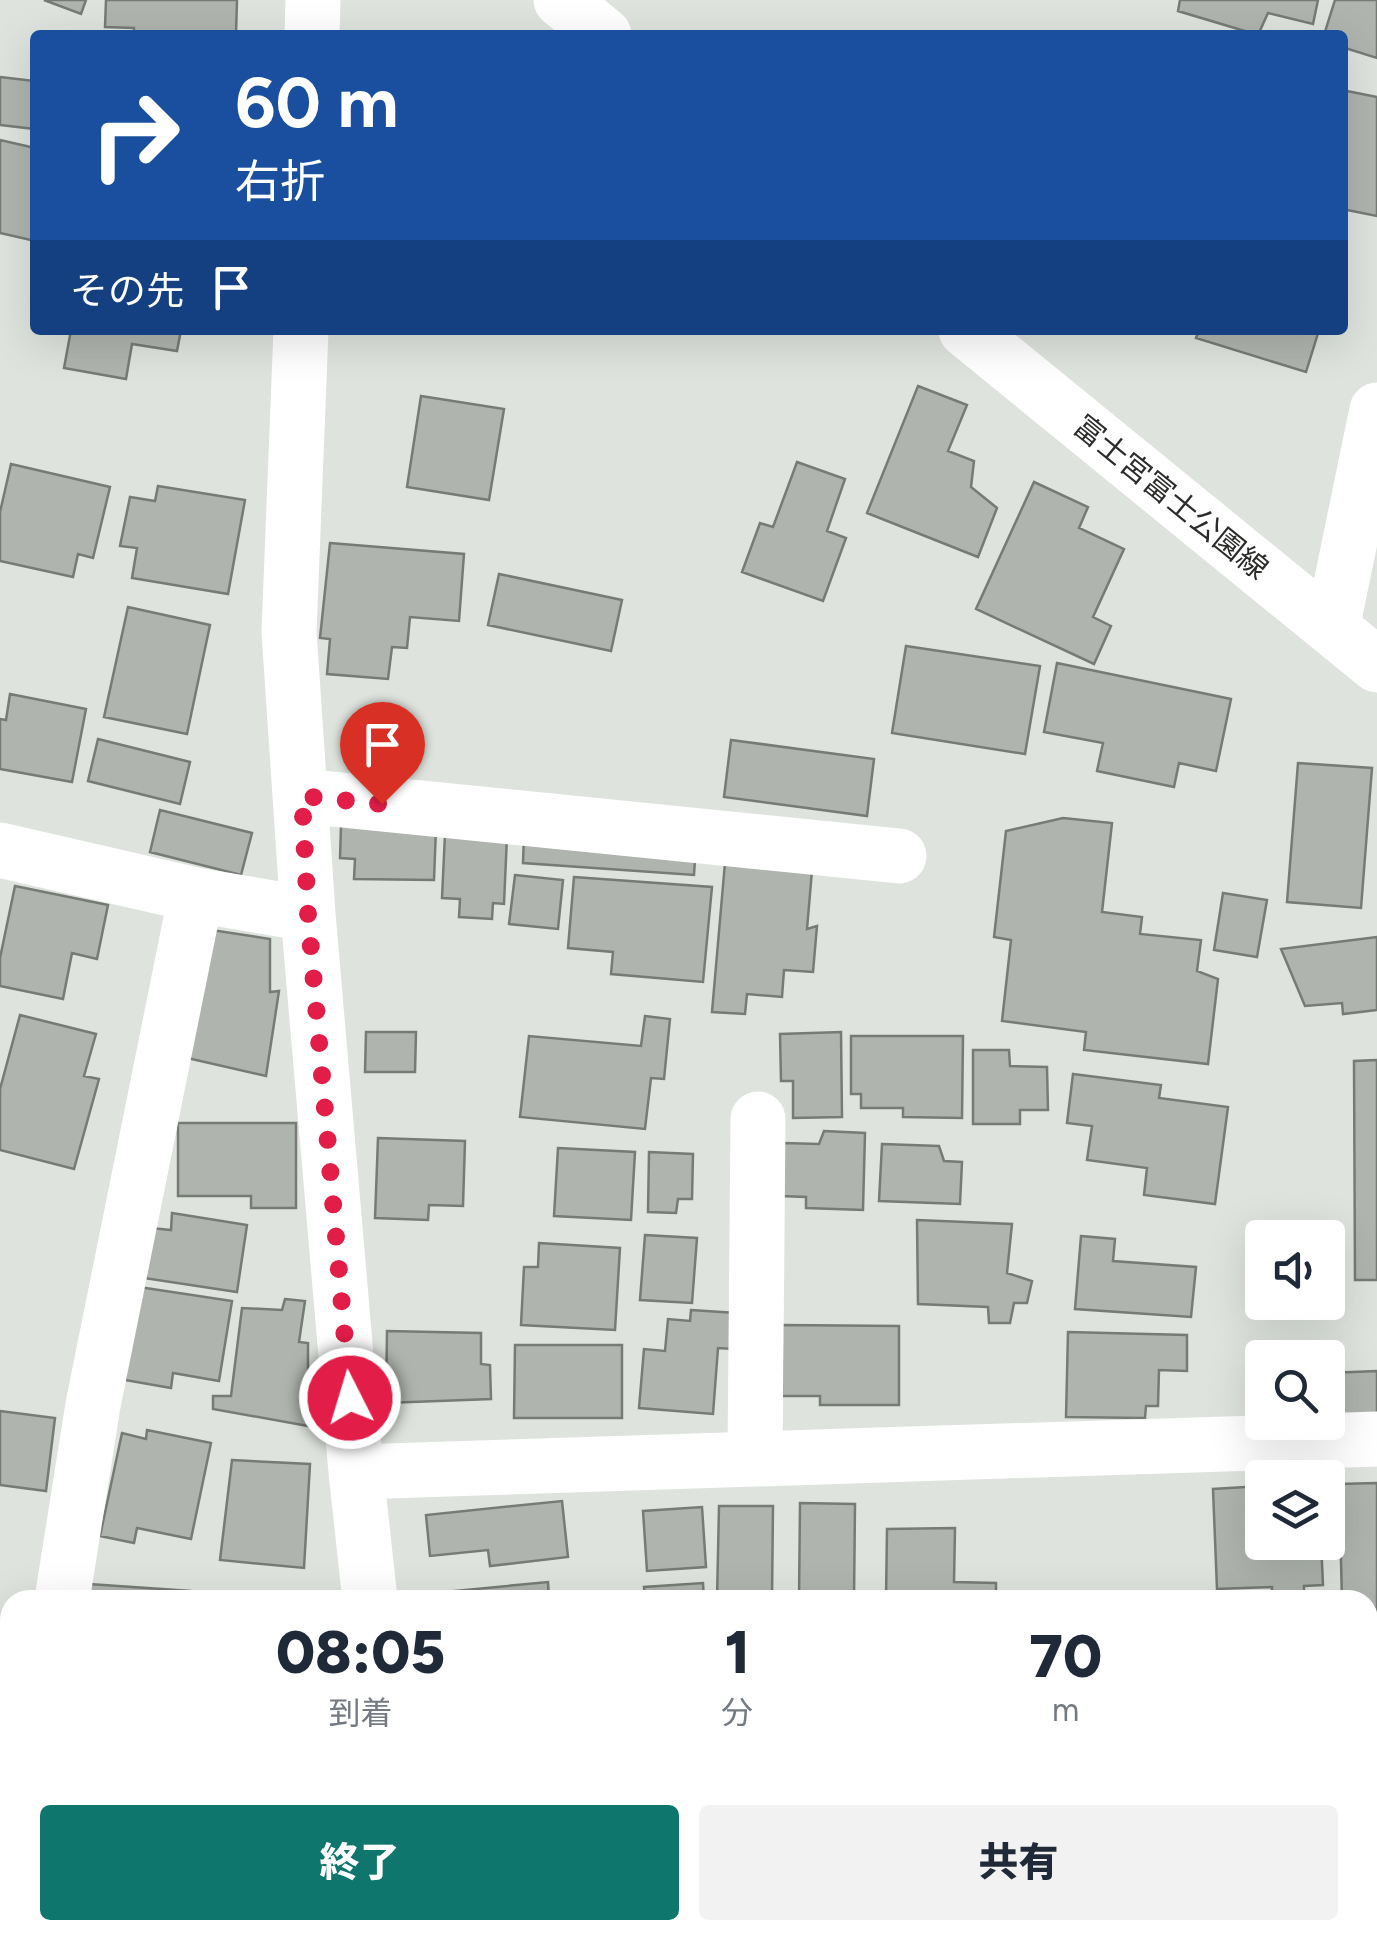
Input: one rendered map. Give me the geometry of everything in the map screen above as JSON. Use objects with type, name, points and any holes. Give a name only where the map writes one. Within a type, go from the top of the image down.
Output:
[{"type":"street","points":[[312,30],[314,0]]},
{"type":"street","points":[[561,0],[598,30]]},
{"type":"street","points":[[301,335],[289,632],[308,914],[369,1590]]},
{"type":"street","name":"富士宮富士公園線","points":[[972,335],[1377,664]]},
{"type":"street","points":[[1332,628],[1377,410]]},
{"type":"street","points":[[302,796],[899,856]]},
{"type":"street","points":[[0,850],[196,895],[308,914]]},
{"type":"street","points":[[64,1590],[93,1405],[196,895]]},
{"type":"street","points":[[755,1460],[758,1119]]},
{"type":"street","points":[[356,1472],[1377,1439]]},
{"type":"building","points":[[44,0],[86,0],[81,14]]},
{"type":"building","points":[[106,0],[237,0],[236,30],[105,27]]},
{"type":"building","points":[[1180,0],[1318,0],[1313,24],[1268,13],[1260,30],[1241,30],[1178,11]]},
{"type":"building","points":[[1335,0],[1377,0],[1377,58],[1348,49],[1348,30],[1326,30]]},
{"type":"building","points":[[0,77],[30,80],[30,128],[0,125]]},
{"type":"building","points":[[1348,91],[1377,97],[1377,216],[1348,210]]},
{"type":"building","points":[[0,140],[30,147],[30,240],[0,233]]},
{"type":"building","points":[[70,335],[180,335],[177,351],[132,344],[126,379],[64,368]]},
{"type":"building","points":[[1197,335],[1317,335],[1306,372],[1196,338]]},
{"type":"building","points":[[918,386],[967,405],[948,451],[974,461],[971,487],[997,508],[978,557],[867,513]]},
{"type":"building","points":[[421,396],[504,409],[489,500],[407,487]]},
{"type":"building","points":[[797,462],[845,479],[827,531],[846,538],[823,601],[742,572],[760,523],[773,527]]},
{"type":"building","points":[[11,464],[110,487],[93,558],[78,554],[73,577],[0,561],[0,512]]},
{"type":"building","points":[[1034,482],[1088,507],[1079,528],[1124,549],[1093,617],[1111,626],[1094,664],[976,609]]},
{"type":"building","points":[[158,486],[245,500],[228,594],[132,578],[137,548],[120,546],[130,497],[155,501]]},
{"type":"building","points":[[330,543],[464,554],[459,621],[410,617],[407,648],[392,647],[388,679],[327,674],[330,639],[320,638]]},
{"type":"building","points":[[499,574],[622,600],[611,651],[488,625]]},
{"type":"building","points":[[128,607],[210,625],[187,734],[104,717]]},
{"type":"building","points":[[906,646],[1040,666],[1025,754],[892,733]]},
{"type":"building","points":[[1057,663],[1231,699],[1216,771],[1179,763],[1174,787],[1097,771],[1103,743],[1044,732]]},
{"type":"building","points":[[10,694],[86,709],[72,782],[0,769],[0,719],[6,720]]},
{"type":"building","points":[[98,739],[190,762],[180,804],[88,781]]},
{"type":"building","points":[[731,740],[874,759],[867,816],[724,797]]},
{"type":"building","points":[[1298,763],[1372,768],[1361,908],[1287,902]]},
{"type":"building","points":[[160,810],[252,833],[241,875],[150,852]]},
{"type":"building","points":[[1063,818],[1112,823],[1102,912],[1142,917],[1140,934],[1201,940],[1197,971],[1218,979],[1208,1064],[1084,1050],[1086,1032],[1002,1021],[1011,940],[994,937],[1006,831]]},
{"type":"building","points":[[341,826],[436,828],[434,880],[354,879],[355,859],[340,858]]},
{"type":"building","points":[[524,833],[696,845],[694,875],[523,863]]},
{"type":"building","points":[[445,834],[507,836],[504,904],[493,903],[492,919],[459,917],[460,899],[442,898]]},
{"type":"building","points":[[726,851],[813,859],[807,929],[817,926],[813,972],[784,970],[782,997],[747,994],[745,1014],[712,1012]]},
{"type":"building","points":[[515,875],[563,880],[558,929],[509,924]]},
{"type":"building","points":[[574,877],[712,887],[703,982],[611,974],[613,952],[568,948]]},
{"type":"building","points":[[15,886],[108,905],[97,959],[72,953],[63,999],[0,986],[0,958]]},
{"type":"building","points":[[1223,893],[1267,900],[1257,957],[1214,950]]},
{"type":"building","points":[[205,929],[270,939],[270,992],[279,991],[266,1076],[183,1057]]},
{"type":"building","points":[[1377,937],[1377,1010],[1343,1014],[1342,1003],[1305,1006],[1281,949]]},
{"type":"building","points":[[20,1015],[96,1034],[84,1076],[99,1079],[74,1169],[0,1150],[0,1089]]},
{"type":"building","points":[[645,1016],[670,1019],[664,1079],[651,1078],[645,1129],[520,1117],[529,1036],[641,1046]]},
{"type":"building","points":[[366,1032],[416,1032],[415,1072],[365,1072]]},
{"type":"building","points":[[841,1032],[842,1117],[793,1118],[793,1081],[781,1081],[780,1034]]},
{"type":"building","points":[[851,1036],[963,1036],[962,1118],[903,1117],[903,1108],[861,1108],[861,1094],[851,1094]]},
{"type":"building","points":[[973,1050],[1009,1050],[1010,1066],[1047,1067],[1048,1110],[1020,1110],[1020,1124],[973,1124]]},
{"type":"building","points":[[1377,1060],[1377,1280],[1355,1280],[1354,1061]]},
{"type":"building","points":[[1073,1074],[1161,1085],[1159,1098],[1228,1107],[1215,1204],[1144,1195],[1147,1168],[1087,1160],[1092,1126],[1067,1123]]},
{"type":"building","points":[[178,1123],[296,1123],[296,1208],[251,1208],[251,1196],[178,1196]]},
{"type":"building","points":[[824,1131],[865,1133],[863,1210],[806,1208],[806,1197],[781,1196],[784,1143],[819,1144]]},
{"type":"building","points":[[378,1138],[465,1141],[463,1206],[429,1205],[428,1220],[375,1218]]},
{"type":"building","points":[[882,1144],[939,1146],[944,1161],[962,1162],[960,1204],[879,1201]]},
{"type":"building","points":[[558,1148],[635,1152],[631,1220],[554,1216]]},
{"type":"building","points":[[649,1152],[693,1154],[692,1199],[678,1199],[676,1213],[648,1212]]},
{"type":"building","points":[[172,1213],[247,1225],[237,1292],[144,1278],[152,1228],[171,1230]]},
{"type":"building","points":[[917,1220],[1012,1224],[1007,1273],[1032,1281],[1027,1303],[1014,1303],[1010,1323],[989,1323],[988,1307],[918,1304]]},
{"type":"building","points":[[645,1235],[697,1238],[692,1303],[640,1300]]},
{"type":"building","points":[[1081,1236],[1115,1239],[1113,1261],[1196,1267],[1191,1317],[1075,1309]]},
{"type":"building","points":[[539,1243],[620,1248],[615,1330],[521,1325],[524,1267],[538,1267]]},
{"type":"building","points":[[139,1287],[232,1301],[219,1381],[173,1373],[171,1388],[125,1380]]},
{"type":"building","points":[[285,1299],[305,1301],[299,1342],[308,1343],[308,1426],[213,1409],[213,1396],[231,1396],[242,1308],[282,1310]]},
{"type":"building","points":[[691,1310],[736,1313],[733,1349],[718,1348],[713,1414],[639,1408],[644,1349],[665,1351],[668,1319],[690,1321]]},
{"type":"building","points":[[782,1325],[899,1326],[899,1405],[820,1405],[820,1396],[782,1396]]},
{"type":"building","points":[[387,1331],[481,1333],[481,1364],[490,1365],[491,1399],[386,1403]]},
{"type":"building","points":[[1068,1332],[1187,1335],[1187,1371],[1159,1370],[1158,1406],[1146,1406],[1145,1418],[1066,1417]]},
{"type":"building","points":[[515,1345],[622,1345],[622,1418],[514,1418]]},
{"type":"building","points":[[1377,1371],[1377,1423],[1345,1422],[1345,1372]]},
{"type":"building","points":[[0,1411],[55,1418],[46,1491],[0,1485]]},
{"type":"building","points":[[147,1430],[211,1443],[191,1539],[137,1528],[134,1543],[100,1536],[122,1433],[146,1439]]},
{"type":"building","points":[[232,1460],[310,1464],[304,1568],[220,1560]]},
{"type":"building","points":[[1377,1483],[1377,1590],[1342,1590],[1345,1484]]},
{"type":"building","points":[[1245,1487],[1245,1560],[1322,1560],[1323,1585],[1304,1586],[1304,1590],[1217,1589],[1213,1489]]},
{"type":"building","points":[[562,1501],[568,1557],[490,1566],[488,1550],[430,1556],[426,1515]]},
{"type":"building","points":[[800,1503],[855,1504],[854,1590],[799,1590]]},
{"type":"building","points":[[719,1506],[773,1506],[772,1590],[717,1590]]},
{"type":"building","points":[[702,1507],[706,1567],[647,1571],[643,1511]]},
{"type":"building","points":[[955,1528],[954,1582],[996,1583],[996,1590],[886,1590],[887,1529]]},
{"type":"building","points":[[548,1582],[548,1590],[464,1590]]},
{"type":"building","points":[[703,1583],[703,1590],[644,1590],[644,1587]]},
{"type":"building","points":[[89,1584],[176,1590],[89,1590]]},
{"type":"route","points":[[350,1398],[308,914],[302,796],[382,804]]}]
